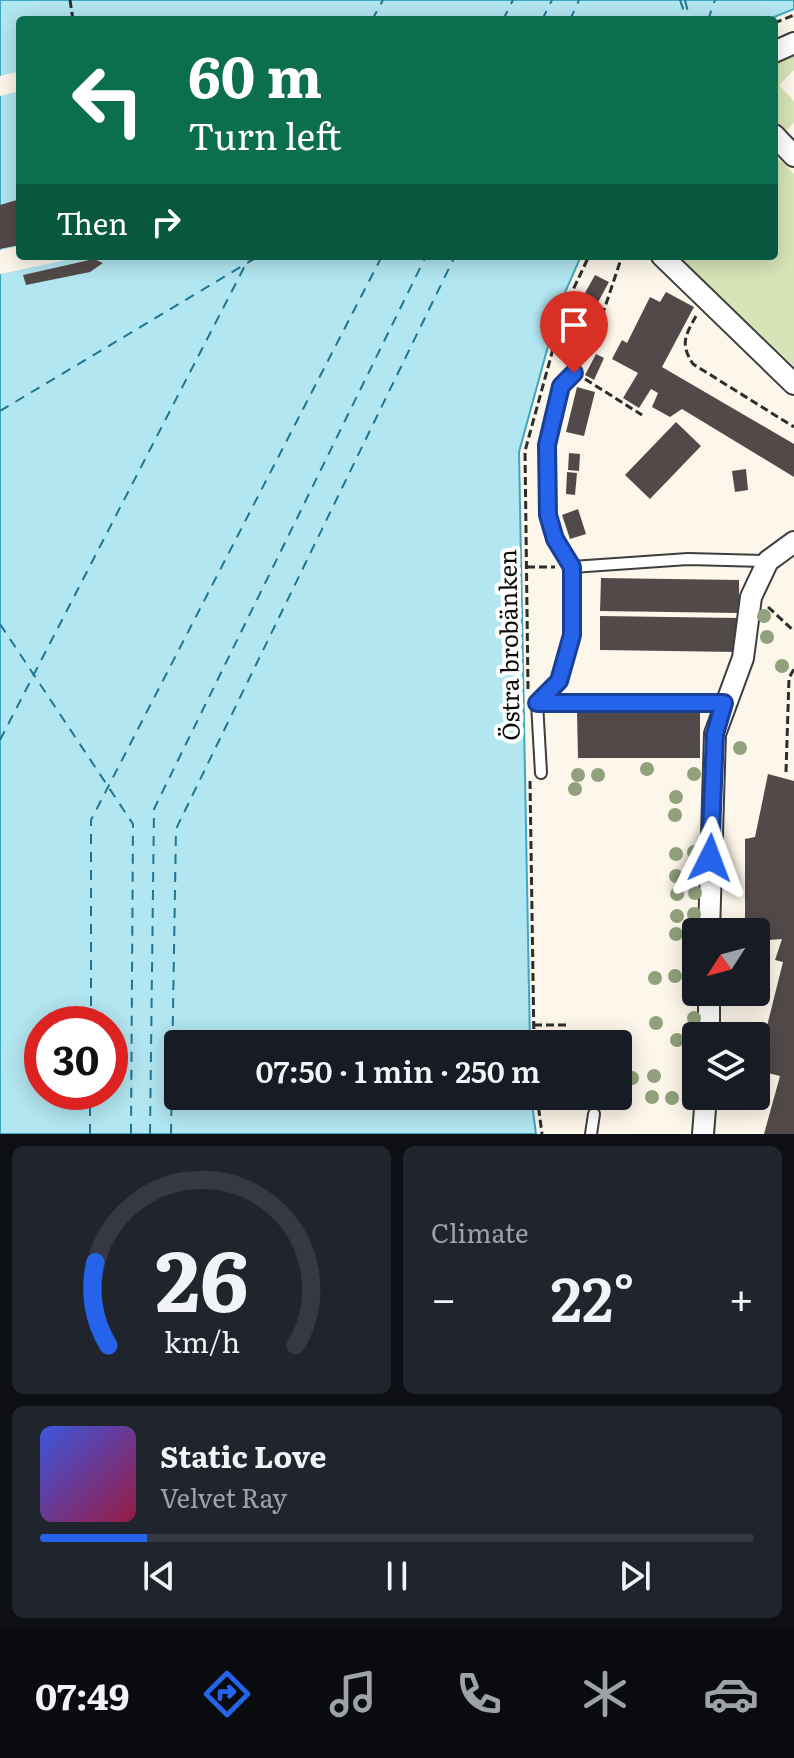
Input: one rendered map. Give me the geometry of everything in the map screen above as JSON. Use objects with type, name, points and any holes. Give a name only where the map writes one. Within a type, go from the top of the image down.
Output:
[{"type":"street","points":[[778,139],[794,156]]},
{"type":"street","points":[[666,260],[794,384]]},
{"type":"street","points":[[709,918],[715,734],[743,658],[751,597],[768,561],[794,542]]},
{"type":"street","points":[[703,1134],[705,1110]]},
{"type":"lane","points":[[533,703],[559,681],[572,635],[572,567],[555,539],[548,515],[547,445],[561,386],[574,373]]},
{"type":"lane","points":[[572,567],[688,559],[768,561]]},
{"type":"lane","points":[[533,703],[724,703]]},
{"type":"lane","points":[[533,703],[541,773]]},
{"type":"lane","points":[[591,1134],[594,1114]]},
{"type":"path","name":"Östra brobänken","points":[[533,703],[525,451],[564,309],[587,260]]},
{"type":"path","points":[[574,373],[596,334],[621,260]]},
{"type":"path","points":[[705,300],[684,336],[684,350],[693,364],[794,427]]},
{"type":"path","points":[[586,380],[642,415]]},
{"type":"path","points":[[527,567],[572,567]]},
{"type":"path","points":[[751,597],[779,616],[794,631]]},
{"type":"path","points":[[786,772],[789,678],[794,669]]},
{"type":"path","points":[[530,779],[534,1030]]},
{"type":"path","points":[[534,1025],[566,1025]]},
{"type":"path","points":[[539,1110],[542,1134]]},
{"type":"green space","points":[[794,55],[794,70],[779,85],[794,101],[794,123],[782,135],[778,131],[778,61]]},
{"type":"green space","points":[[778,158],[794,174],[794,366],[680,260],[778,260]]},
{"type":"water","points":[[0,0],[794,0],[794,9],[777,16],[16,16],[16,260],[579,260],[559,306],[519,452],[530,1030],[164,1030],[164,1110],[533,1110],[536,1134],[0,1134]]},
{"type":"pier","points":[[16,72],[16,92],[0,96],[0,76]]},
{"type":"pier","points":[[16,247],[16,260],[66,260],[0,274],[0,250]]},
{"type":"building","points":[[16,200],[16,246],[0,249],[0,205]]},
{"type":"building","points":[[90,260],[103,263],[90,272],[26,285],[23,275]]},
{"type":"building","points":[[595,275],[609,282],[590,317],[576,309]]},
{"type":"building","points":[[666,292],[694,307],[662,367],[794,444],[794,477],[682,409],[670,417],[652,407],[658,393],[651,389],[639,408],[623,398],[638,373],[612,359],[622,340],[627,343],[650,297],[660,302]]},
{"type":"building","points":[[568,319],[589,324],[584,347],[563,343]]},
{"type":"building","points":[[596,354],[604,358],[594,380],[585,375]]},
{"type":"building","points":[[577,387],[595,392],[584,436],[566,432]]},
{"type":"building","points":[[676,422],[701,446],[650,499],[625,475]]},
{"type":"building","points":[[569,453],[580,454],[579,471],[568,470]]},
{"type":"building","points":[[746,469],[748,490],[735,492],[732,471]]},
{"type":"building","points":[[567,472],[577,473],[575,495],[566,494]]},
{"type":"building","points":[[578,509],[586,534],[570,539],[562,515]]},
{"type":"building","points":[[601,578],[739,580],[739,613],[600,611]]},
{"type":"building","points":[[600,616],[738,618],[738,652],[600,650]]},
{"type":"building","points":[[577,712],[700,712],[700,758],[578,758]]},
{"type":"building","points":[[768,774],[794,781],[794,1134],[764,1134],[780,1076],[770,1074],[768,1022],[783,962],[775,960],[782,939],[770,940],[770,918],[745,918],[745,839],[755,837]]},
{"type":"ferry route","points":[[374,16],[383,0]]},
{"type":"ferry route","points":[[505,16],[513,0]]},
{"type":"ferry route","points":[[544,16],[552,0]]},
{"type":"ferry route","points":[[572,16],[579,0]]},
{"type":"ferry route","points":[[680,0],[686,16]]},
{"type":"ferry route","points":[[685,0],[689,16]]},
{"type":"ferry route","points":[[709,16],[715,0]]},
{"type":"ferry route","points":[[0,740],[248,260]]},
{"type":"ferry route","points":[[0,411],[252,260]]},
{"type":"ferry route","points":[[91,1006],[91,820],[380,260]]},
{"type":"ferry route","points":[[150,1134],[154,809],[424,260]]},
{"type":"ferry route","points":[[171,1134],[176,829],[453,260]]},
{"type":"ferry route","points":[[0,624],[133,824],[131,1134]]},
{"type":"ferry route","points":[[90,1110],[90,1134]]},
{"type":"route","points":[[574,373],[561,386],[547,445],[548,515],[555,539],[572,567],[572,635],[559,681],[537,703],[724,703],[715,734],[710,858]]}]
